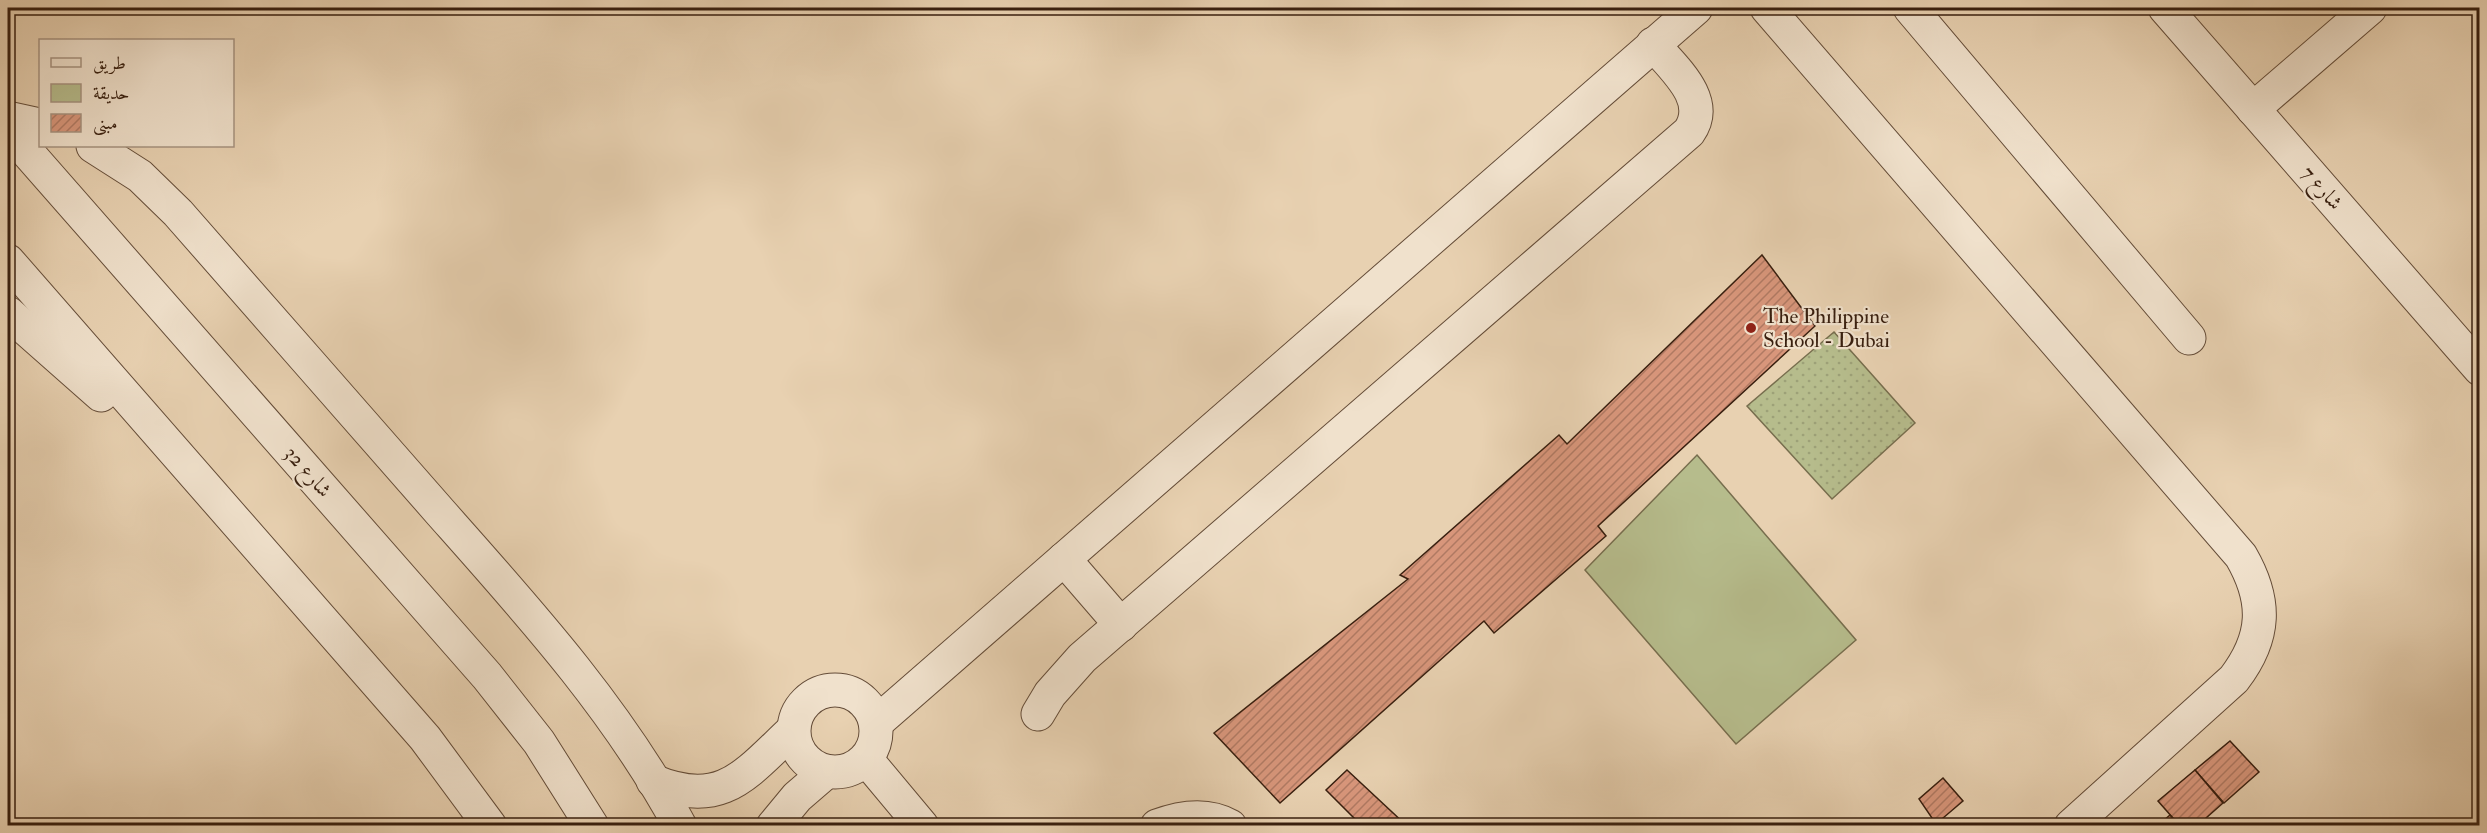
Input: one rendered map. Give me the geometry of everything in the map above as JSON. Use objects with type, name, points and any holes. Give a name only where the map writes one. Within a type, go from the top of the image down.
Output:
[{"type":"street","points":[[876,723],[1696,8]]},
{"type":"street","points":[[1767,8],[2241,556],[2252,575],[2259,596],[2260,619],[2256,641],[2247,662],[2234,679],[2071,825]]},
{"type":"street","points":[[1910,8],[2189,338]]},
{"type":"street","name":"شارع 7","points":[[2165,8],[2478,365]]},
{"type":"street","points":[[2253,109],[2370,8]]},
{"type":"street","points":[[1038,714],[1065,675],[1689,132],[1698,115],[1697,104],[1688,87],[1653,44]]},
{"type":"street","points":[[8,118],[39,125]]},
{"type":"street","name":"شارع 32","points":[[8,130],[488,676],[539,742],[592,825]]},
{"type":"street","points":[[95,147],[140,176],[178,213],[572,663],[625,735],[680,825]]},
{"type":"street","points":[[8,261],[189,471],[425,738],[490,825]]},
{"type":"street","points":[[8,313],[189,471]]},
{"type":"street","points":[[1064,559],[1121,625]]},
{"type":"street","points":[[831,690],[847,691],[860,698],[870,709],[876,723],[877,736],[866,759],[855,768],[841,772],[826,772],[813,766],[802,757],[795,744],[796,715],[805,703],[817,694],[831,690]]},
{"type":"street","points":[[653,781],[677,791],[702,793],[726,787],[747,773],[794,730]]},
{"type":"street","points":[[866,759],[922,825]]},
{"type":"street","points":[[773,825],[797,797],[826,772]]},
{"type":"street","points":[[1157,825],[1177,818],[1200,817],[1230,825]]},
{"type":"green space","points":[[1834,332],[1915,423],[1832,499],[1747,406]]},
{"type":"green space","points":[[1697,455],[1856,640],[1736,744],[1585,570]]},
{"type":"building","points":[[1762,255],[1815,326],[1598,526],[1606,536],[1494,633],[1484,621],[1280,803],[1214,733],[1408,579],[1400,575],[1559,435],[1567,444]]},
{"type":"building","points":[[2230,741],[2259,772],[2224,803],[2195,770]]},
{"type":"building","points":[[1347,770],[1407,826],[1362,826],[1326,790]]},
{"type":"building","points":[[2195,770],[2223,803],[2197,826],[2180,826],[2158,801]]},
{"type":"building","points":[[1943,778],[1963,801],[1936,824],[1919,799]]},
{"type":"building","points":[[2170,815],[2179,826],[2157,826]]},
{"type":"place","name":"The Philippine School - Dubai","points":[[1751,328]]}]
